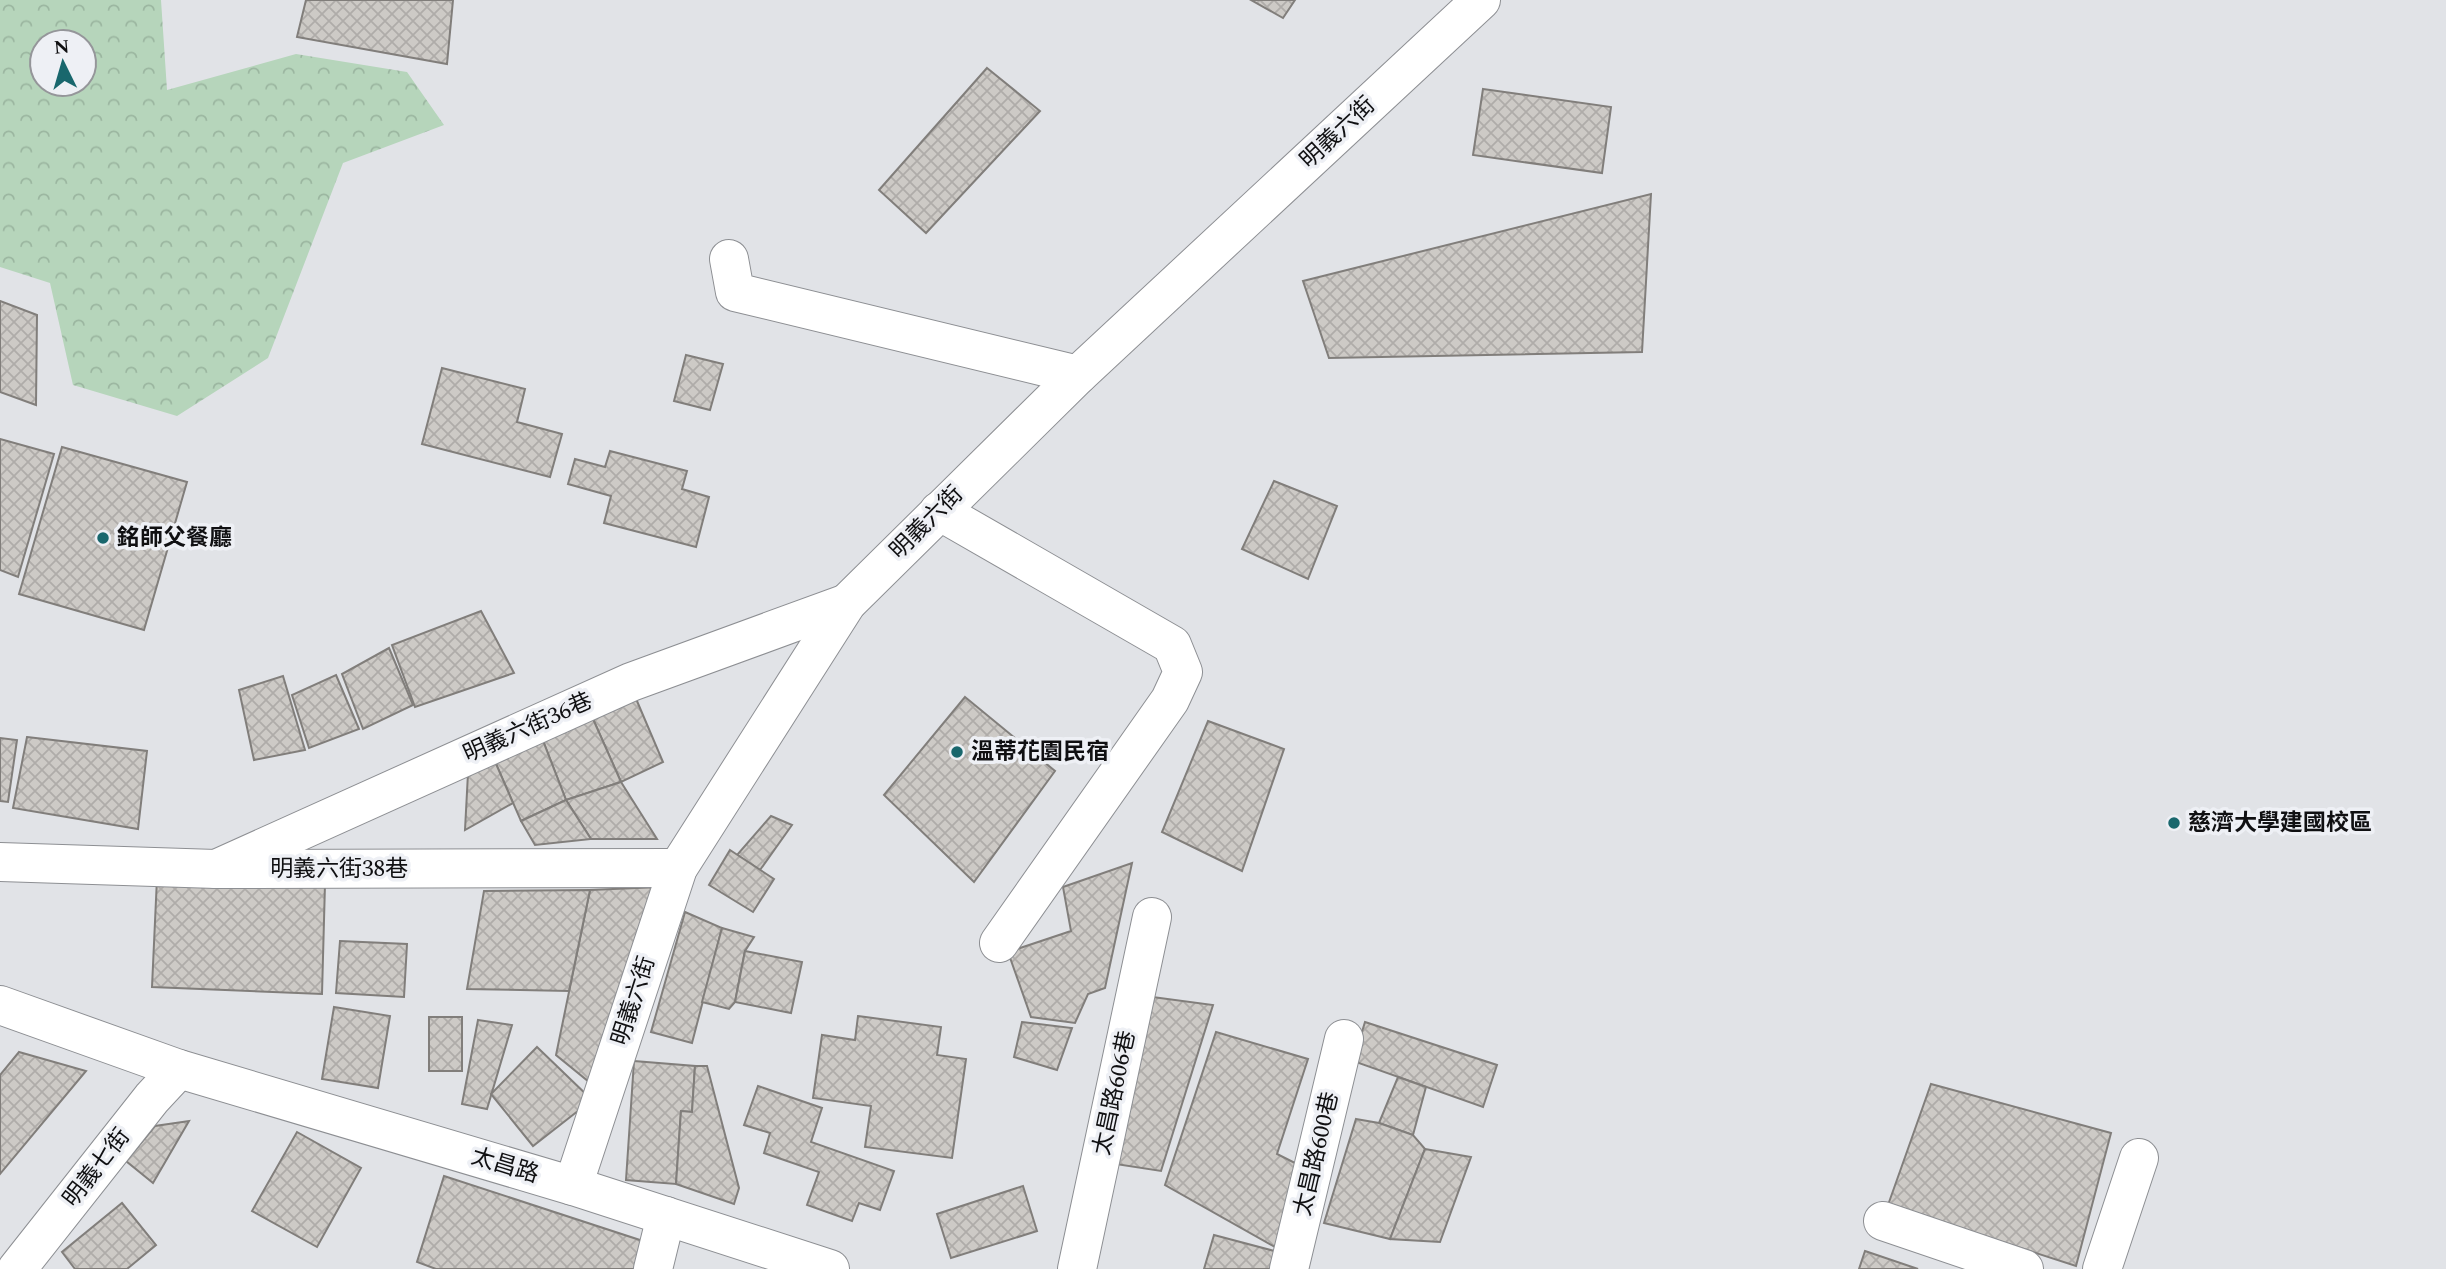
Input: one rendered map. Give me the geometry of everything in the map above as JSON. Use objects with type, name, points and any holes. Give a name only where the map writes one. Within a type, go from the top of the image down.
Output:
[{"type":"street","name":"明義六街","points":[[573,1186],[678,868],[847,603],[1078,375],[1481,0]]},
{"type":"street","points":[[729,259],[735,292],[1078,375]]},
{"type":"street","points":[[939,511],[1172,645],[1183,672],[1171,700],[999,943]]},
{"type":"street","name":"明義六街36巷","points":[[216,869],[631,682],[847,603]]},
{"type":"street","name":"明義六街38巷","points":[[0,862],[216,869],[678,868]]},
{"type":"street","name":"太昌路606巷","points":[[1077,1269],[1152,917]]},
{"type":"street","name":"太昌路","points":[[0,1005],[179,1069],[573,1186],[830,1269]]},
{"type":"street","name":"太昌路600巷","points":[[1289,1269],[1344,1039]]},
{"type":"street","name":"明義七街","points":[[17,1269],[152,1098],[179,1069]]},
{"type":"street","points":[[2102,1269],[2139,1158]]},
{"type":"street","points":[[653,1269],[666,1216]]},
{"type":"street","points":[[1883,1221],[2024,1269]]},
{"type":"green space","points":[[0,0],[161,0],[167,90],[296,54],[407,72],[444,125],[343,163],[268,358],[177,416],[73,385],[50,283],[0,267]]},
{"type":"building","points":[[306,0],[453,0],[447,64],[297,37]]},
{"type":"building","points":[[1251,0],[1295,0],[1283,18]]},
{"type":"building","points":[[987,68],[1040,111],[926,233],[879,190]]},
{"type":"building","points":[[1483,89],[1611,107],[1602,173],[1473,155]]},
{"type":"building","points":[[1651,194],[1642,352],[1329,358],[1303,281]]},
{"type":"building","points":[[0,301],[37,315],[36,405],[0,392]]},
{"type":"building","points":[[686,355],[723,364],[710,410],[674,401]]},
{"type":"building","points":[[442,368],[525,389],[517,422],[562,434],[550,477],[422,444]]},
{"type":"building","points":[[0,439],[54,454],[18,577],[0,570]]},
{"type":"building","name":"銘師父餐廳","points":[[62,447],[187,482],[144,630],[19,594]]},
{"type":"building","points":[[610,451],[687,471],[682,489],[709,497],[696,547],[604,523],[611,496],[568,484],[575,459],[605,467]]},
{"type":"building","points":[[1274,481],[1337,506],[1308,579],[1242,549]]},
{"type":"building","points":[[481,611],[514,673],[415,707],[392,645]]},
{"type":"building","points":[[389,648],[413,705],[363,729],[342,674]]},
{"type":"building","points":[[336,675],[359,729],[309,748],[292,695]]},
{"type":"building","points":[[283,676],[305,750],[254,760],[239,690]]},
{"type":"building","points":[[634,694],[663,762],[621,782],[589,710]]},
{"type":"building","points":[[965,697],[1055,771],[974,882],[884,795]]},
{"type":"building","points":[[589,710],[621,782],[566,800],[540,733]]},
{"type":"building","points":[[1208,721],[1284,749],[1242,871],[1162,832]]},
{"type":"building","points":[[540,733],[566,800],[521,821],[493,757]]},
{"type":"building","points":[[27,737],[147,751],[138,829],[13,808]]},
{"type":"building","points":[[0,738],[17,740],[8,802],[0,801]]},
{"type":"building","points":[[493,757],[513,803],[465,830],[468,773]]},
{"type":"building","points":[[621,782],[657,839],[591,839],[566,800]]},
{"type":"building","points":[[566,800],[591,839],[535,845],[521,821]]},
{"type":"building","points":[[771,816],[792,825],[760,870],[737,855]]},
{"type":"building","points":[[730,850],[774,879],[753,912],[709,885]]},
{"type":"building","points":[[1132,863],[1105,988],[1088,994],[1075,1023],[1031,1017],[1008,952],[1071,931],[1063,887]]},
{"type":"building","points":[[157,878],[325,884],[322,994],[152,987]]},
{"type":"building","points":[[660,887],[594,1086],[556,1055],[590,890]]},
{"type":"building","points":[[590,890],[569,991],[467,989],[484,891]]},
{"type":"building","points":[[685,912],[722,928],[692,1043],[651,1032]]},
{"type":"building","points":[[722,928],[754,937],[745,951],[735,1002],[729,1009],[702,1002]]},
{"type":"building","points":[[340,941],[407,944],[404,997],[336,993]]},
{"type":"building","points":[[745,951],[802,962],[791,1013],[735,1002]]},
{"type":"building","points":[[1145,996],[1213,1005],[1161,1171],[1109,1163]]},
{"type":"building","points":[[334,1007],[390,1016],[378,1088],[322,1079]]},
{"type":"building","points":[[858,1016],[941,1027],[937,1055],[966,1059],[952,1158],[865,1147],[871,1106],[813,1098],[822,1035],[855,1040]]},
{"type":"building","points":[[429,1017],[462,1017],[462,1071],[429,1071]]},
{"type":"building","points":[[478,1020],[512,1025],[487,1109],[462,1104]]},
{"type":"building","points":[[1022,1022],[1072,1028],[1057,1070],[1014,1057]]},
{"type":"building","points":[[1365,1022],[1497,1065],[1483,1107],[1353,1061]]},
{"type":"building","points":[[1216,1032],[1308,1059],[1277,1154],[1307,1169],[1275,1247],[1165,1185]]},
{"type":"building","points":[[537,1047],[592,1100],[533,1146],[491,1094]]},
{"type":"building","points":[[19,1052],[86,1071],[0,1174],[0,1075]]},
{"type":"building","points":[[634,1061],[695,1066],[692,1112],[681,1111],[676,1184],[626,1180]]},
{"type":"building","points":[[695,1066],[707,1066],[739,1188],[734,1204],[676,1184],[681,1111],[692,1112]]},
{"type":"building","points":[[1398,1077],[1426,1087],[1413,1135],[1379,1123]]},
{"type":"building","points":[[1931,1084],[2111,1133],[2076,1266],[1888,1205]]},
{"type":"building","points":[[758,1086],[822,1108],[811,1142],[894,1171],[880,1210],[859,1203],[852,1221],[807,1205],[819,1172],[764,1153],[770,1133],[744,1125]]},
{"type":"building","points":[[1356,1119],[1379,1123],[1413,1135],[1425,1149],[1390,1239],[1324,1223]]},
{"type":"building","points":[[189,1121],[153,1183],[126,1161],[155,1126]]},
{"type":"building","points":[[297,1132],[361,1168],[317,1247],[252,1211]]},
{"type":"building","points":[[1425,1149],[1471,1157],[1440,1242],[1390,1239]]},
{"type":"building","points":[[444,1176],[649,1243],[641,1269],[436,1269],[417,1262]]},
{"type":"building","points":[[1023,1186],[1037,1231],[951,1258],[937,1214]]},
{"type":"building","points":[[122,1203],[156,1245],[127,1269],[75,1269],[62,1252]]},
{"type":"building","points":[[1214,1235],[1278,1252],[1273,1269],[1204,1269]]},
{"type":"building","points":[[1865,1251],[1918,1269],[1859,1269]]},
{"type":"place","name":"銘師父餐廳","points":[[103,538]]},
{"type":"place","name":"溫蒂花園民宿","points":[[957,752]]},
{"type":"place","name":"慈濟大學建國校區","points":[[2174,823]]}]
